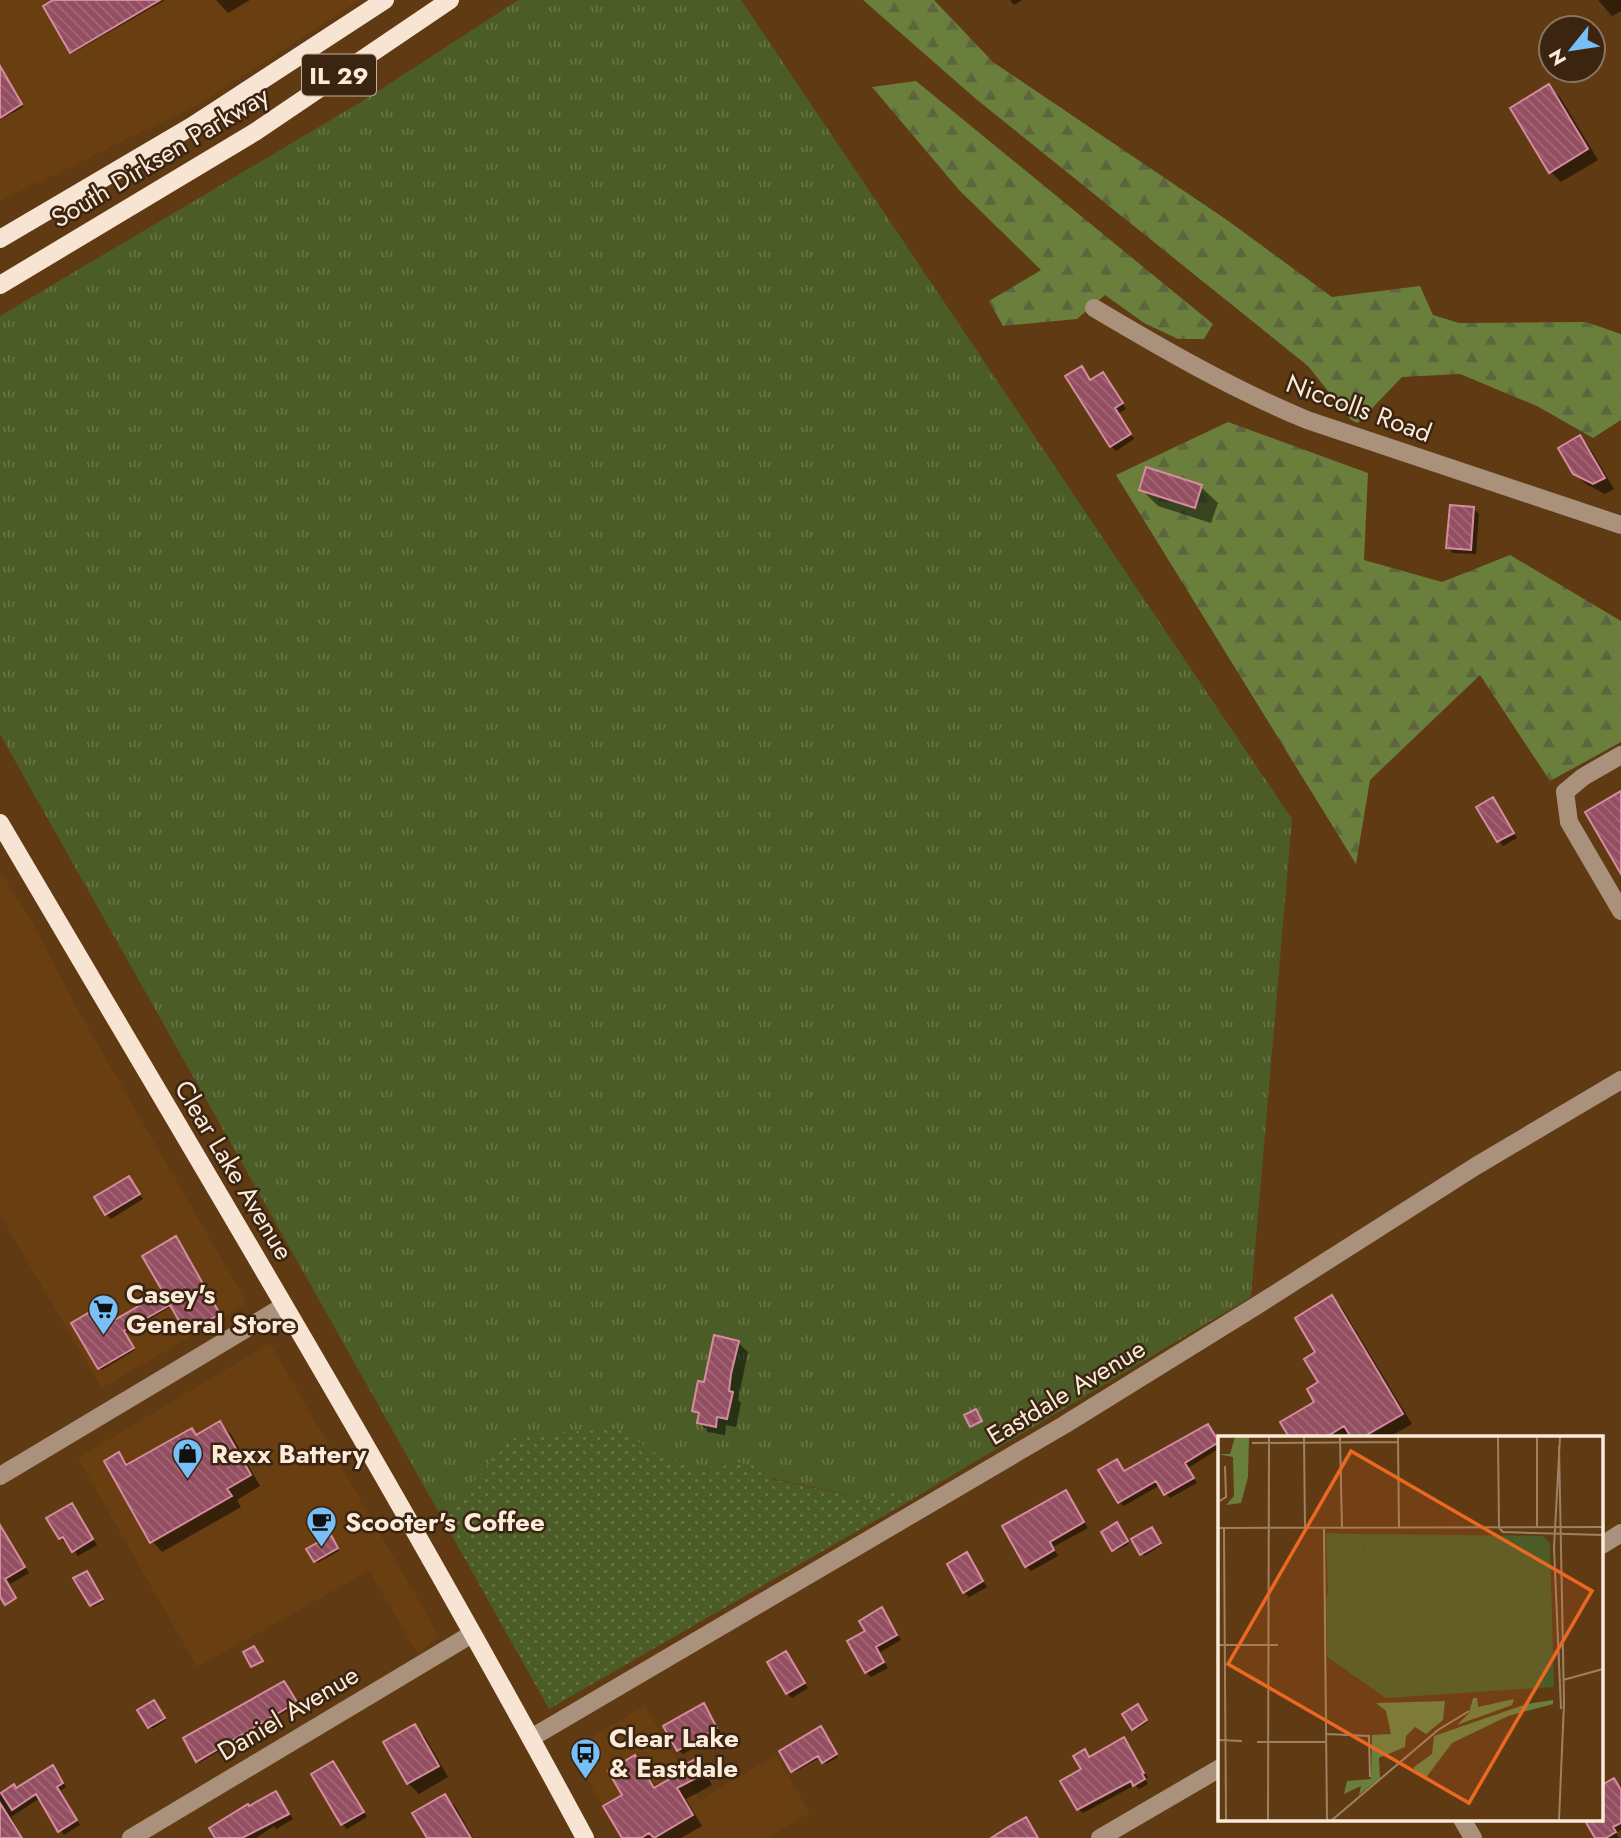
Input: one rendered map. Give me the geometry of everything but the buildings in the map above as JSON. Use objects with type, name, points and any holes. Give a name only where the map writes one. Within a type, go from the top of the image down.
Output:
[{"type":"main road","name":"South Dirksen Parkway","points":[[0,239],[192,126],[385,0]]},
{"type":"main road","name":"South Dirksen Parkway","points":[[0,285],[255,132],[450,0]]},
{"type":"main road","name":"Clear Lake Avenue","points":[[0,823],[284,1306],[531,1738],[584,1838]]},
{"type":"street","name":"Niccolls Road","points":[[1094,308],[1197,368],[1261,401],[1307,420],[1621,525]]},
{"type":"street","points":[[1621,755],[1583,777],[1565,792],[1569,822],[1621,911]]},
{"type":"street","name":"Eastdale Avenue","points":[[531,1738],[1030,1446],[1476,1166],[1621,1080]]},
{"type":"street","points":[[0,1476],[284,1306]]},
{"type":"street","points":[[1604,1544],[1621,1534]]},
{"type":"street","name":"Daniel Avenue","points":[[131,1838],[472,1634]]},
{"type":"street","points":[[1100,1838],[1218,1769]]},
{"type":"street","points":[[1463,1820],[1473,1838]]},
{"type":"shaded area","points":[[0,0],[360,0],[201,103],[0,201]]},
{"type":"shaded area","points":[[0,871],[32,922],[79,1012],[247,1303],[102,1388],[0,1215]]},
{"type":"shaded area","points":[[270,1343],[439,1636],[418,1654],[369,1571],[197,1667],[78,1458]]},
{"type":"shaded area","points":[[645,1706],[700,1800],[776,1755],[810,1813],[767,1838],[621,1838],[570,1749]]},
{"type":"green space","points":[[518,0],[741,0],[1292,819],[1251,1297],[906,1503],[899,1491],[888,1487],[882,1502],[770,1478],[740,1463],[700,1469],[653,1452],[618,1429],[510,1440],[442,1518],[0,734],[0,316],[366,99]]},
{"type":"green space","points":[[863,0],[934,0],[993,62],[1227,220],[1332,297],[1420,286],[1433,315],[1459,323],[1586,322],[1621,334],[1621,420],[1593,438],[1537,406],[1460,374],[1402,377],[1358,423],[1351,420],[1308,366],[976,99]]},
{"type":"green space","points":[[916,81],[1213,324],[1204,339],[1178,339],[1144,323],[1105,295],[1077,319],[1003,326],[989,301],[1041,270],[960,191],[872,87]]},
{"type":"green space","points":[[1228,422],[1368,473],[1364,560],[1442,582],[1510,555],[1621,621],[1621,742],[1550,781],[1480,675],[1370,780],[1356,864],[1116,475]]},
{"type":"green space","points":[[619,1429],[653,1452],[700,1469],[740,1463],[769,1468],[771,1479],[881,1502],[888,1487],[899,1491],[906,1503],[549,1709],[442,1518],[510,1440],[525,1434]]},
{"type":"place","name":"Casey's General Store","points":[[103,1336]]},
{"type":"place","name":"Rexx Battery","points":[[188,1481]]},
{"type":"place","name":"Scooter's Coffee","points":[[322,1549]]},
{"type":"place","name":"Clear Lake & Eastdale","points":[[586,1780]]}]
